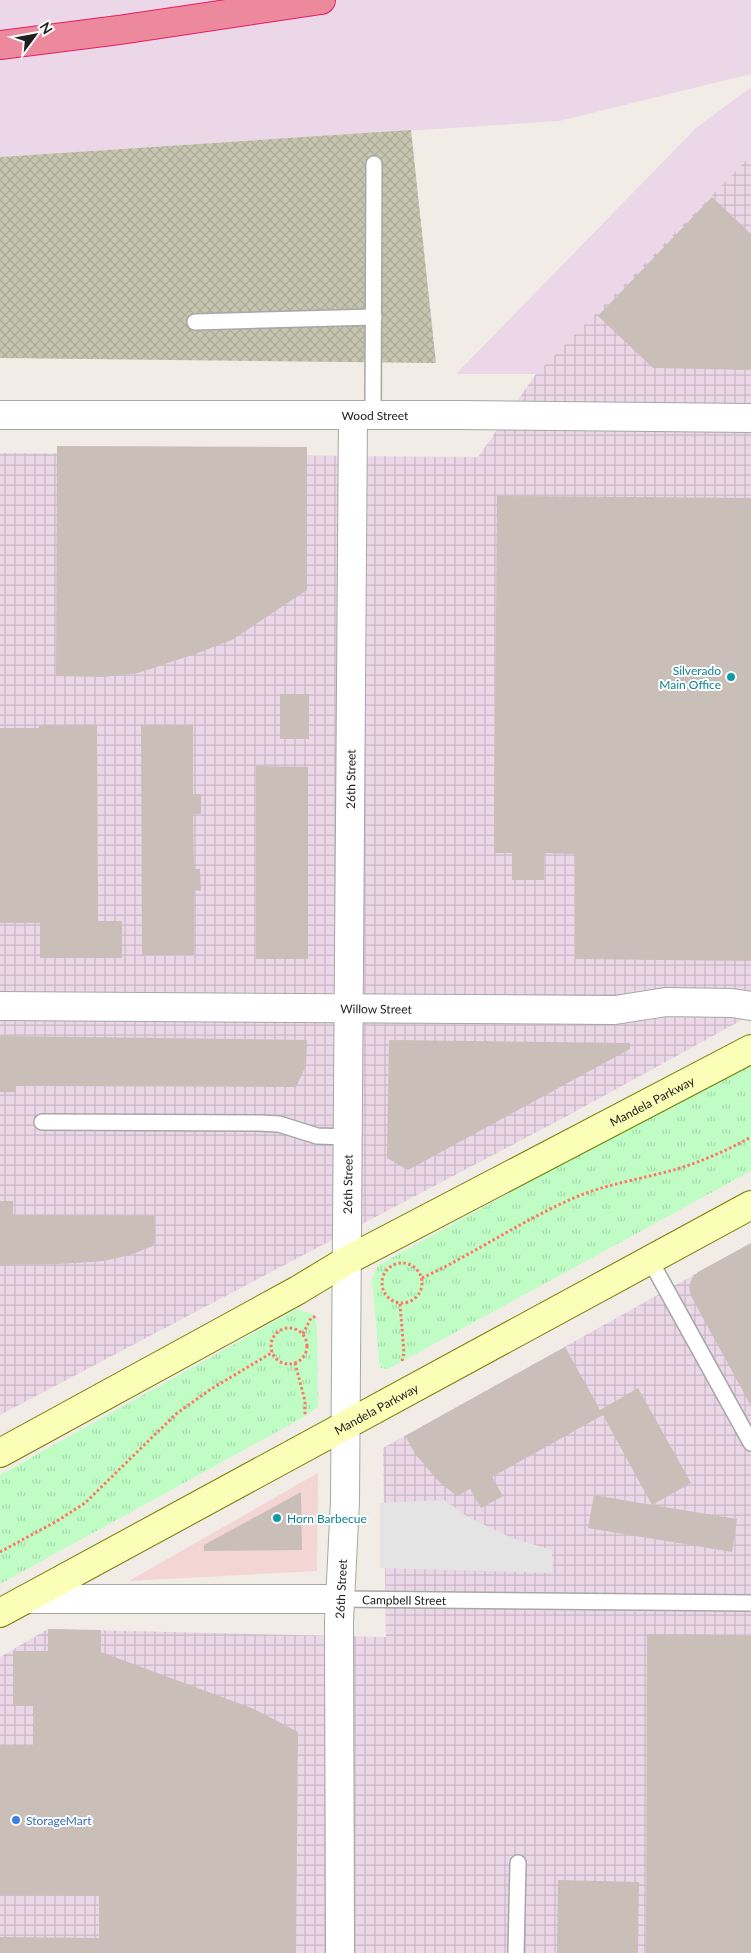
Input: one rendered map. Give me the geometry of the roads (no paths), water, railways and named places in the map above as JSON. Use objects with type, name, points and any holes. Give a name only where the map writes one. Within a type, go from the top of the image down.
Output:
[{"type":"highway","points":[[0,45],[119,30],[321,0]]},
{"type":"main road","name":"Mandela Parkway","points":[[0,1453],[298,1290],[346,1261],[751,1049]]},
{"type":"main road","name":"Mandela Parkway","points":[[0,1613],[751,1205]]},
{"type":"street","name":"Wood Street","points":[[0,415],[751,418]]},
{"type":"street","name":"26th Street","points":[[340,1953],[339,1599],[345,1501],[349,752],[363,416]]},
{"type":"street","name":"Willow Street","points":[[0,1006],[349,1010],[615,1010],[666,1002],[732,1003],[751,1006]]},
{"type":"street","name":"Campbell Street","points":[[26,1599],[339,1599]]},
{"type":"lane","points":[[363,416],[374,317],[374,164]]},
{"type":"lane","points":[[195,322],[374,317]]},
{"type":"lane","points":[[42,1122],[259,1123],[279,1124],[317,1136],[347,1137]]},
{"type":"lane","points":[[650,1260],[751,1444]]},
{"type":"lane","name":"Campbell Street","points":[[339,1599],[751,1603]]},
{"type":"lane","points":[[516,1953],[518,1864]]},
{"type":"place","name":"Silverado Main Office","points":[[731,677]]},
{"type":"place","name":"Horn Barbecue","points":[[277,1518]]},
{"type":"place","name":"StorageMart","points":[[16,1820]]}]
